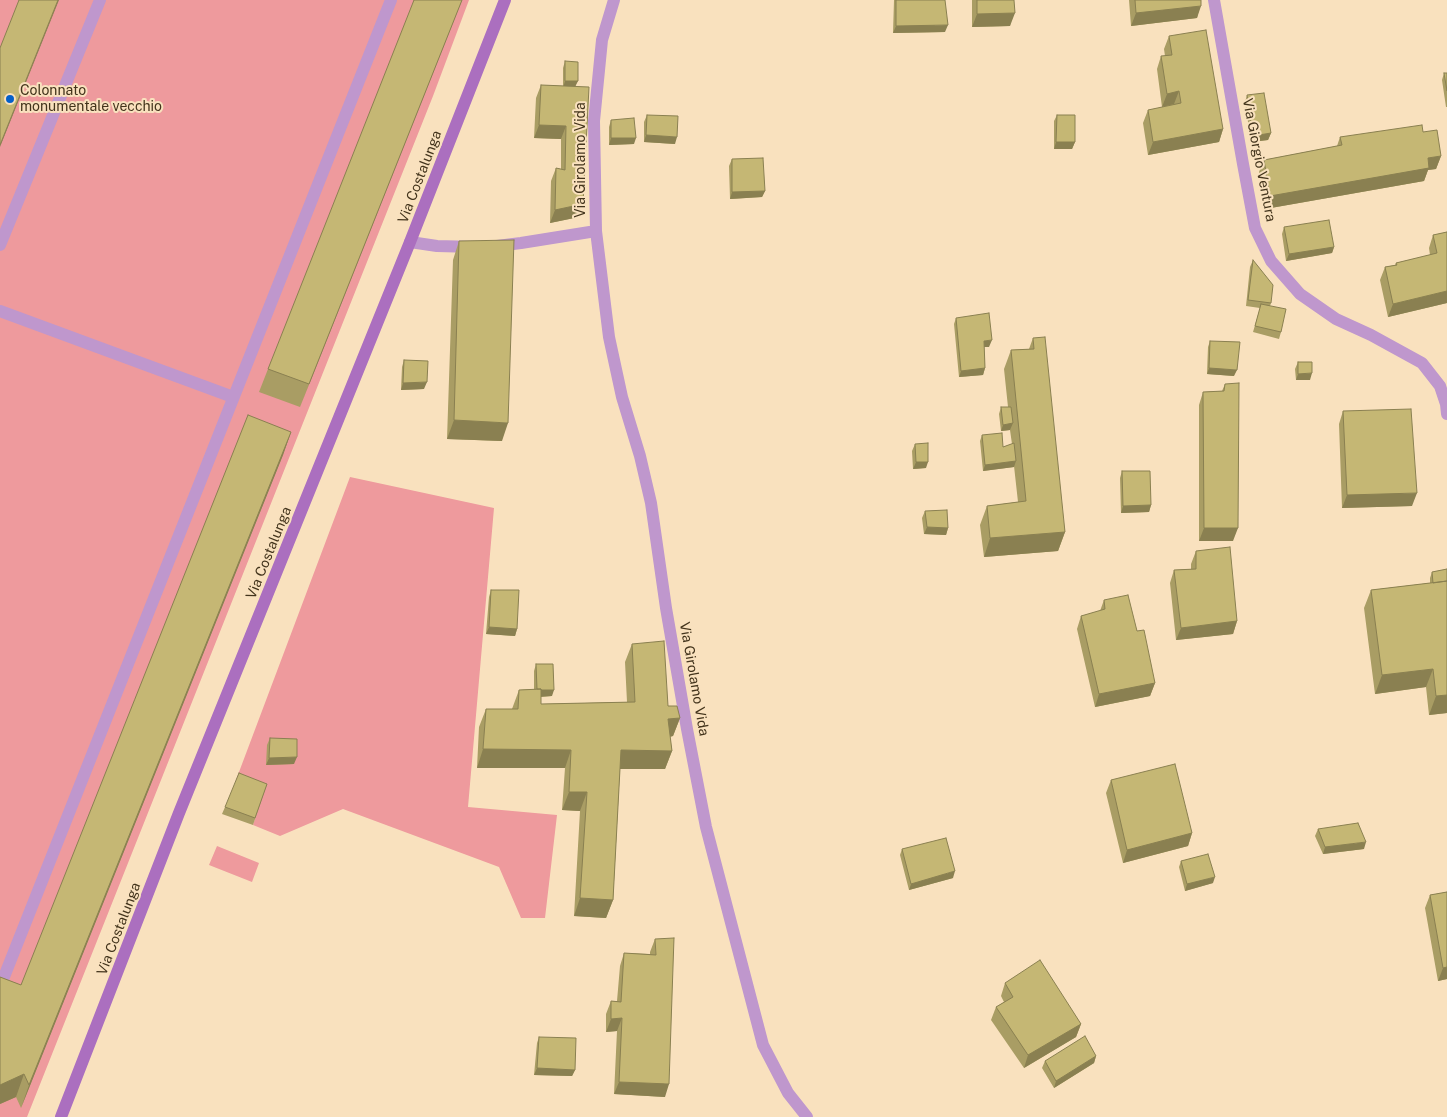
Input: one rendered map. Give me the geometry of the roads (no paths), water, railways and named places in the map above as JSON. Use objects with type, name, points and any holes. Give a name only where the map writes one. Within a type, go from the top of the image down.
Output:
[{"type":"street","points":[[0,245],[100,0]]},
{"type":"street","points":[[0,987],[391,0]]},
{"type":"street","name":"Via Costalunga","points":[[61,1117],[187,795],[410,242],[505,0]]},
{"type":"street","name":"Via Girolamo Vida","points":[[614,0],[602,40],[594,121],[596,231],[609,337],[622,397],[640,456],[651,503],[685,720],[706,827],[763,1045],[788,1093],[807,1117]]},
{"type":"street","name":"Via Giorgio Ventura","points":[[1214,0],[1256,228],[1271,261],[1300,294],[1336,319],[1371,335],[1422,363],[1440,386],[1447,414]]},
{"type":"street","name":"Via Girolamo Vida","points":[[410,242],[437,246],[480,247],[521,243],[596,231]]},
{"type":"street","points":[[0,311],[233,397]]},
{"type":"place","name":"Colonnato monumentale vecchio","points":[[10,99]]}]
